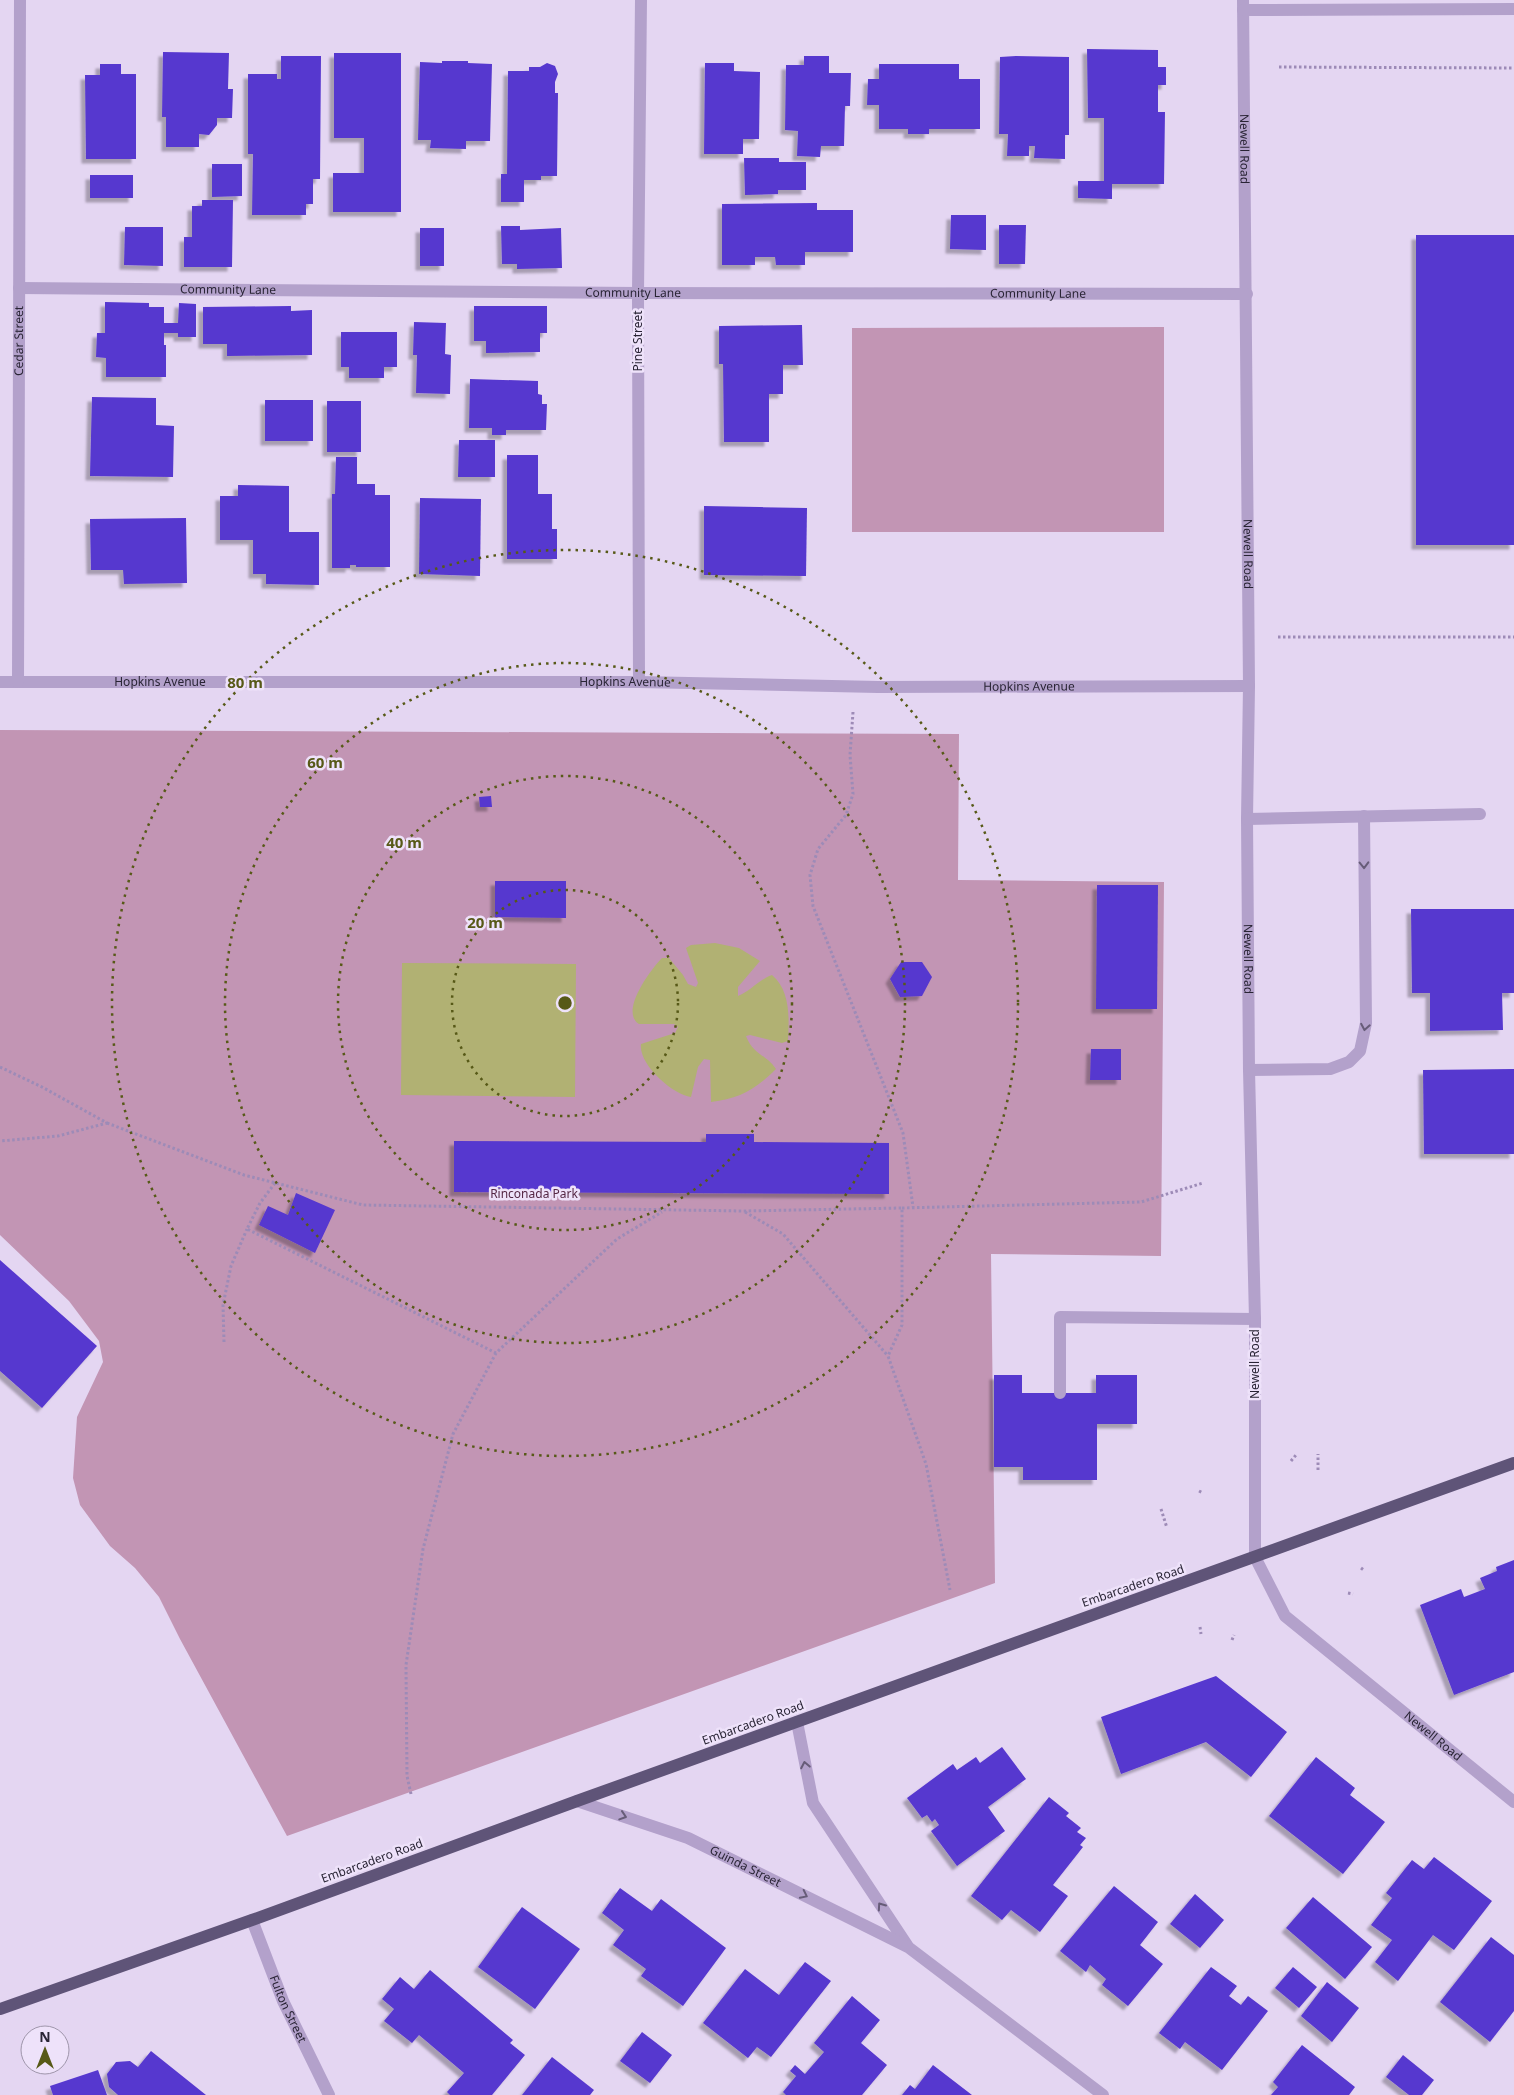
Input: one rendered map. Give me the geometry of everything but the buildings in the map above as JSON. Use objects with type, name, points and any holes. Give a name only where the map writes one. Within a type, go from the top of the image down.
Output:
[{"type":"main road","name":"Embarcadero Road","points":[[0,2008],[252,1920],[1514,1463]]},
{"type":"street","name":"Cedar Street","points":[[18,682],[20,0]]},
{"type":"street","name":"Pine Street","points":[[639,682],[638,293],[641,0]]},
{"type":"street","points":[[1243,5],[1514,9]]},
{"type":"street","name":"Newell Road","points":[[1243,5],[1249,686],[1247,819],[1249,1070],[1255,1319],[1255,1557],[1285,1616],[1514,1802]]},
{"type":"street","name":"Community Lane","points":[[19,288],[638,293],[1247,294]]},
{"type":"street","name":"Hopkins Avenue","points":[[0,682],[639,682],[858,687],[1249,686]]},
{"type":"street","points":[[1247,819],[1480,814]]},
{"type":"street","points":[[1249,1070],[1330,1069],[1350,1062],[1360,1051],[1366,1023],[1364,816]]},
{"type":"street","points":[[1060,1393],[1060,1317],[1255,1319]]},
{"type":"street","name":"Guinda Street","points":[[797,1722],[813,1803],[908,1947]]},
{"type":"street","name":"Guinda Street","points":[[577,1801],[688,1838],[908,1947],[1103,2095]]},
{"type":"street","name":"Fulton Street","points":[[252,1920],[283,2001],[329,2095]]},
{"type":"path","points":[[1279,67],[1514,68]]},
{"type":"path","points":[[1278,637],[1514,637]]},
{"type":"path","points":[[858,687],[851,724],[850,755],[853,794],[846,815],[818,849],[810,875],[813,906],[903,1133],[913,1207]]},
{"type":"path","points":[[0,1067],[42,1087],[107,1123],[244,1175],[363,1205],[744,1211],[1141,1202],[1203,1183]]},
{"type":"path","points":[[0,1141],[58,1136],[107,1123]]},
{"type":"path","points":[[224,1342],[223,1305],[231,1266],[260,1203],[275,1183]]},
{"type":"path","points":[[888,1356],[902,1326],[902,1208]]},
{"type":"path","points":[[411,1794],[407,1776],[406,1665],[423,1549],[453,1434],[496,1352],[617,1239],[664,1210]]},
{"type":"path","points":[[744,1211],[783,1234],[888,1356],[926,1464],[950,1590]]},
{"type":"path","points":[[247,1229],[496,1352]]},
{"type":"path","points":[[1318,1454],[1318,1470]]},
{"type":"path","points":[[1291,1461],[1296,1455]]},
{"type":"path","points":[[1161,1509],[1167,1528]]},
{"type":"path","points":[[1361,1568],[1366,1571]]},
{"type":"path","points":[[1348,1593],[1354,1594]]},
{"type":"path","points":[[1200,1627],[1201,1634]]},
{"type":"path","points":[[1232,1640],[1234,1635]]},
{"type":"green space","points":[[1164,327],[1164,532],[852,532],[852,328]]},
{"type":"green space","name":"Rinconada Park","points":[[0,730],[959,734],[958,880],[1164,882],[1161,1256],[991,1254],[995,1583],[287,1836],[159,1597],[135,1568],[110,1546],[80,1505],[73,1478],[77,1417],[103,1362],[99,1341],[69,1301],[0,1235]]},
{"type":"shaded area","points":[[715,943],[739,948],[760,961],[738,987],[738,996],[772,975],[778,982],[783,989],[788,1006],[788,1041],[782,1043],[750,1035],[746,1036],[752,1047],[776,1069],[761,1082],[739,1096],[711,1102],[710,1060],[704,1059],[698,1067],[691,1097],[675,1091],[666,1085],[651,1069],[645,1060],[641,1044],[675,1033],[678,1027],[674,1024],[639,1024],[634,1018],[633,1010],[639,991],[651,971],[662,958],[669,958],[688,984],[696,987],[698,983],[686,948],[691,945]]},
{"type":"shaded area","points":[[402,963],[576,964],[575,1097],[401,1095]]}]
